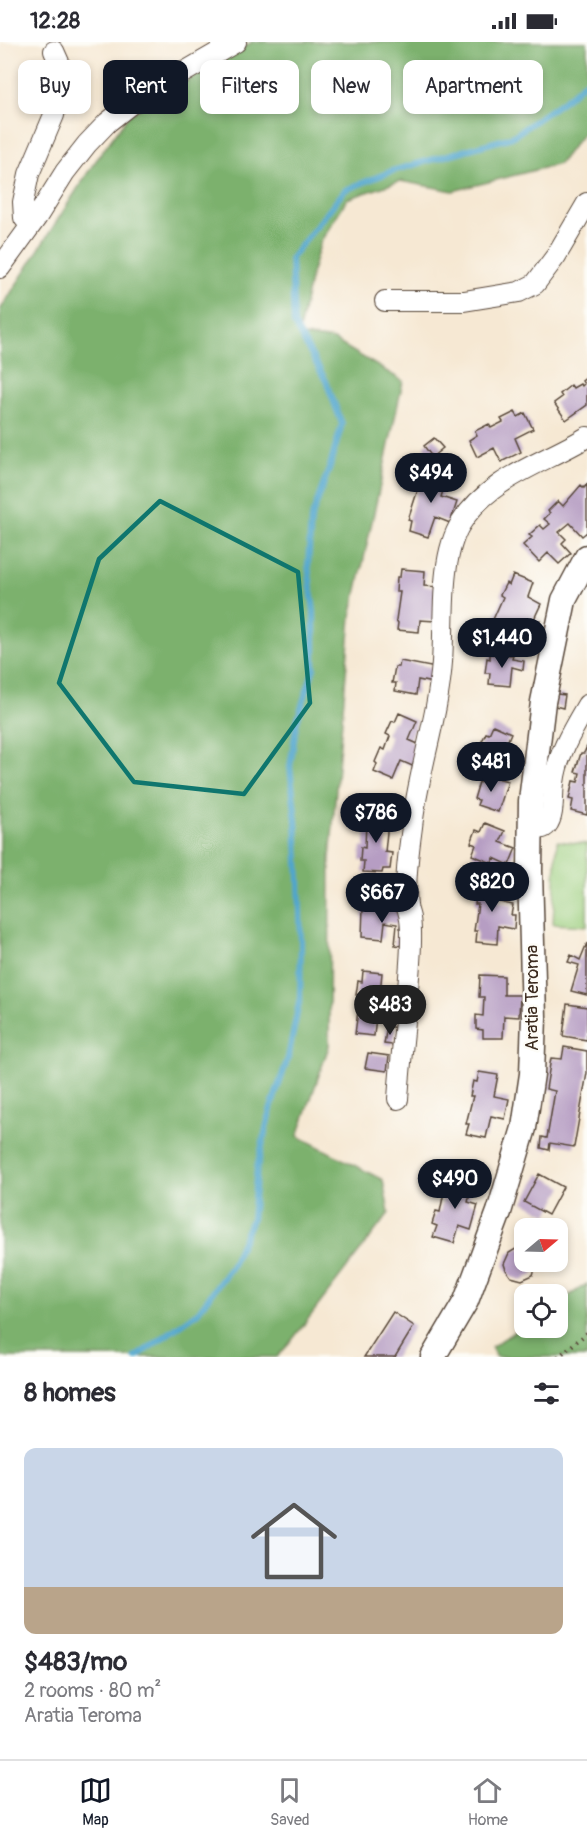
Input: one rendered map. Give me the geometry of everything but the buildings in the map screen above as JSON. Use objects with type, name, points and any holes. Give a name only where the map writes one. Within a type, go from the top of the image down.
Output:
[{"type":"main road","name":"Aratia Teroma","points":[[433,1357],[466,1301],[499,1212],[524,1128],[532,1074],[534,1017],[531,801],[543,702],[564,600],[587,557]]},
{"type":"street","points":[[0,268],[37,217],[65,172],[108,122],[136,100],[236,42]]},
{"type":"street","points":[[30,224],[24,218],[23,202],[29,174],[54,115],[59,91],[62,69],[54,51]]},
{"type":"street","points":[[385,301],[464,301],[519,292],[536,284],[556,256],[587,203]]},
{"type":"street","points":[[398,1099],[410,963],[410,919],[406,904],[412,826],[434,719],[442,662],[449,557],[455,534],[462,521],[478,502],[497,486],[587,437]]},
{"type":"street","points":[[530,829],[542,829],[551,817],[554,780],[560,757],[587,705]]},
{"type":"path","points":[[558,1357],[587,1333]]},
{"type":"highlighted area","points":[[160,501],[298,572],[310,703],[244,794],[134,782],[59,683],[99,559]]},
{"type":"green space","points":[[252,42],[587,42],[587,128],[559,164],[453,191],[400,181],[347,199],[321,241],[298,335],[334,340],[403,381],[351,617],[330,859],[329,1046],[298,1136],[383,1180],[389,1213],[277,1357],[0,1357],[0,310],[92,166],[129,115],[188,114],[188,80],[200,73],[200,114],[299,114],[299,60],[222,60]]},
{"type":"green space","points":[[557,841],[587,844],[587,926],[553,924]]},
{"type":"green space","points":[[587,1284],[587,1357],[496,1357],[491,1347],[514,1332],[514,1338],[568,1338],[568,1296]]},
{"type":"waterway","points":[[136,1357],[197,1313],[231,1267],[252,1219],[257,1168],[270,1111],[288,1058],[300,998],[299,881],[290,767],[297,721],[314,668],[314,612],[308,565],[311,519],[342,424],[326,381],[294,324],[291,258],[345,190],[392,171],[512,137],[566,99],[587,80]]}]
